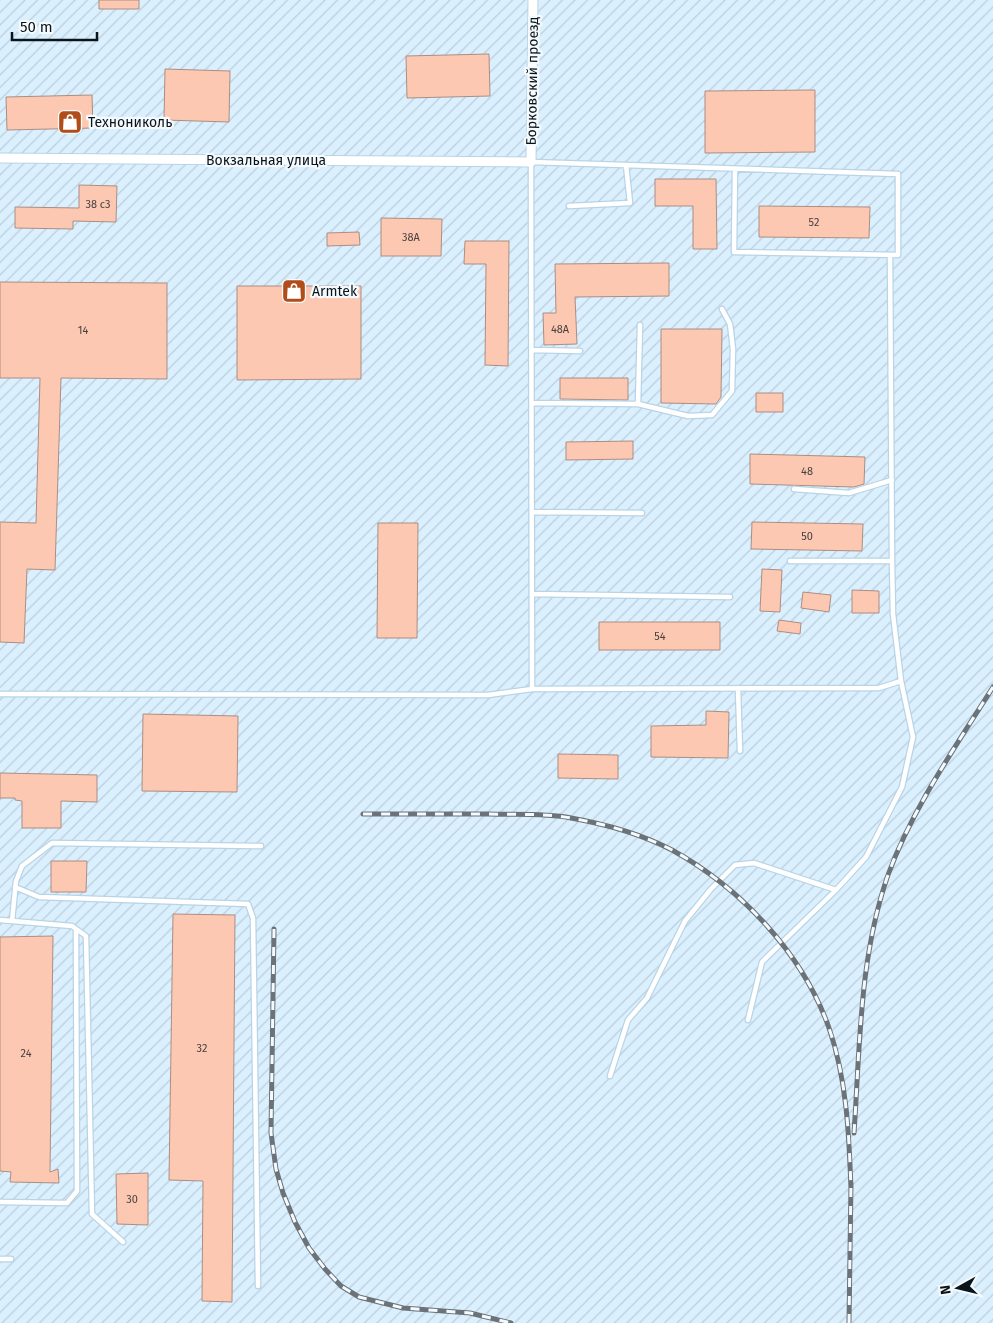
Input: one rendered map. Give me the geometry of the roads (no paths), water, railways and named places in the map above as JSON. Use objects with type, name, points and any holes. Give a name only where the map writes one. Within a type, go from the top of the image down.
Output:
[{"type":"street","name":"Борковский проезд","points":[[531,162],[533,0]]},
{"type":"street","name":"Вокзальная улица","points":[[0,158],[531,162]]},
{"type":"lane","points":[[532,689],[531,162],[734,168],[898,174],[898,255],[734,252],[734,168]]},
{"type":"lane","points":[[569,206],[630,202],[626,165]]},
{"type":"lane","points":[[748,1020],[762,962],[836,890],[866,857],[902,787],[913,737],[902,682],[893,614],[890,255]]},
{"type":"lane","points":[[532,403],[638,404],[688,416],[712,415],[732,391],[733,349],[730,324],[722,309]]},
{"type":"lane","points":[[638,404],[640,325]]},
{"type":"lane","points":[[532,350],[580,351]]},
{"type":"lane","points":[[794,489],[848,492],[892,480]]},
{"type":"lane","points":[[532,512],[642,513]]},
{"type":"lane","points":[[790,561],[892,561]]},
{"type":"lane","points":[[532,594],[730,597]]},
{"type":"lane","points":[[0,694],[488,695],[532,689],[878,688],[902,682]]},
{"type":"lane","points":[[738,689],[740,751]]},
{"type":"lane","points":[[12,921],[16,881],[22,866],[52,843],[261,846]]},
{"type":"lane","points":[[610,1076],[628,1020],[647,998],[684,921],[711,889],[735,865],[754,862],[836,890]]},
{"type":"lane","points":[[15,887],[39,897],[248,904],[254,918],[258,1286]]},
{"type":"lane","points":[[0,920],[72,926],[86,936],[92,1214],[123,1242]]},
{"type":"lane","points":[[0,1202],[67,1203],[77,1191],[76,929]]},
{"type":"lane","points":[[0,1259],[10,1259]]},
{"type":"railway","points":[[854,1133],[862,1003],[871,938],[878,906],[888,875],[909,826],[950,755],[993,687]]},
{"type":"railway","points":[[363,814],[540,815],[584,820],[623,830],[660,844],[722,883],[767,926],[786,949],[818,1001],[829,1028],[840,1068],[848,1128],[851,1189]]},
{"type":"railway","points":[[274,929],[271,1133],[276,1169],[283,1193],[295,1222],[309,1248],[341,1286],[359,1297],[403,1308],[470,1313],[511,1323]]},
{"type":"railway","points":[[849,1323],[851,1183]]},
{"type":"place","name":"Технониколь","points":[[70,122]]},
{"type":"place","name":"Armtek","points":[[294,291]]}]
